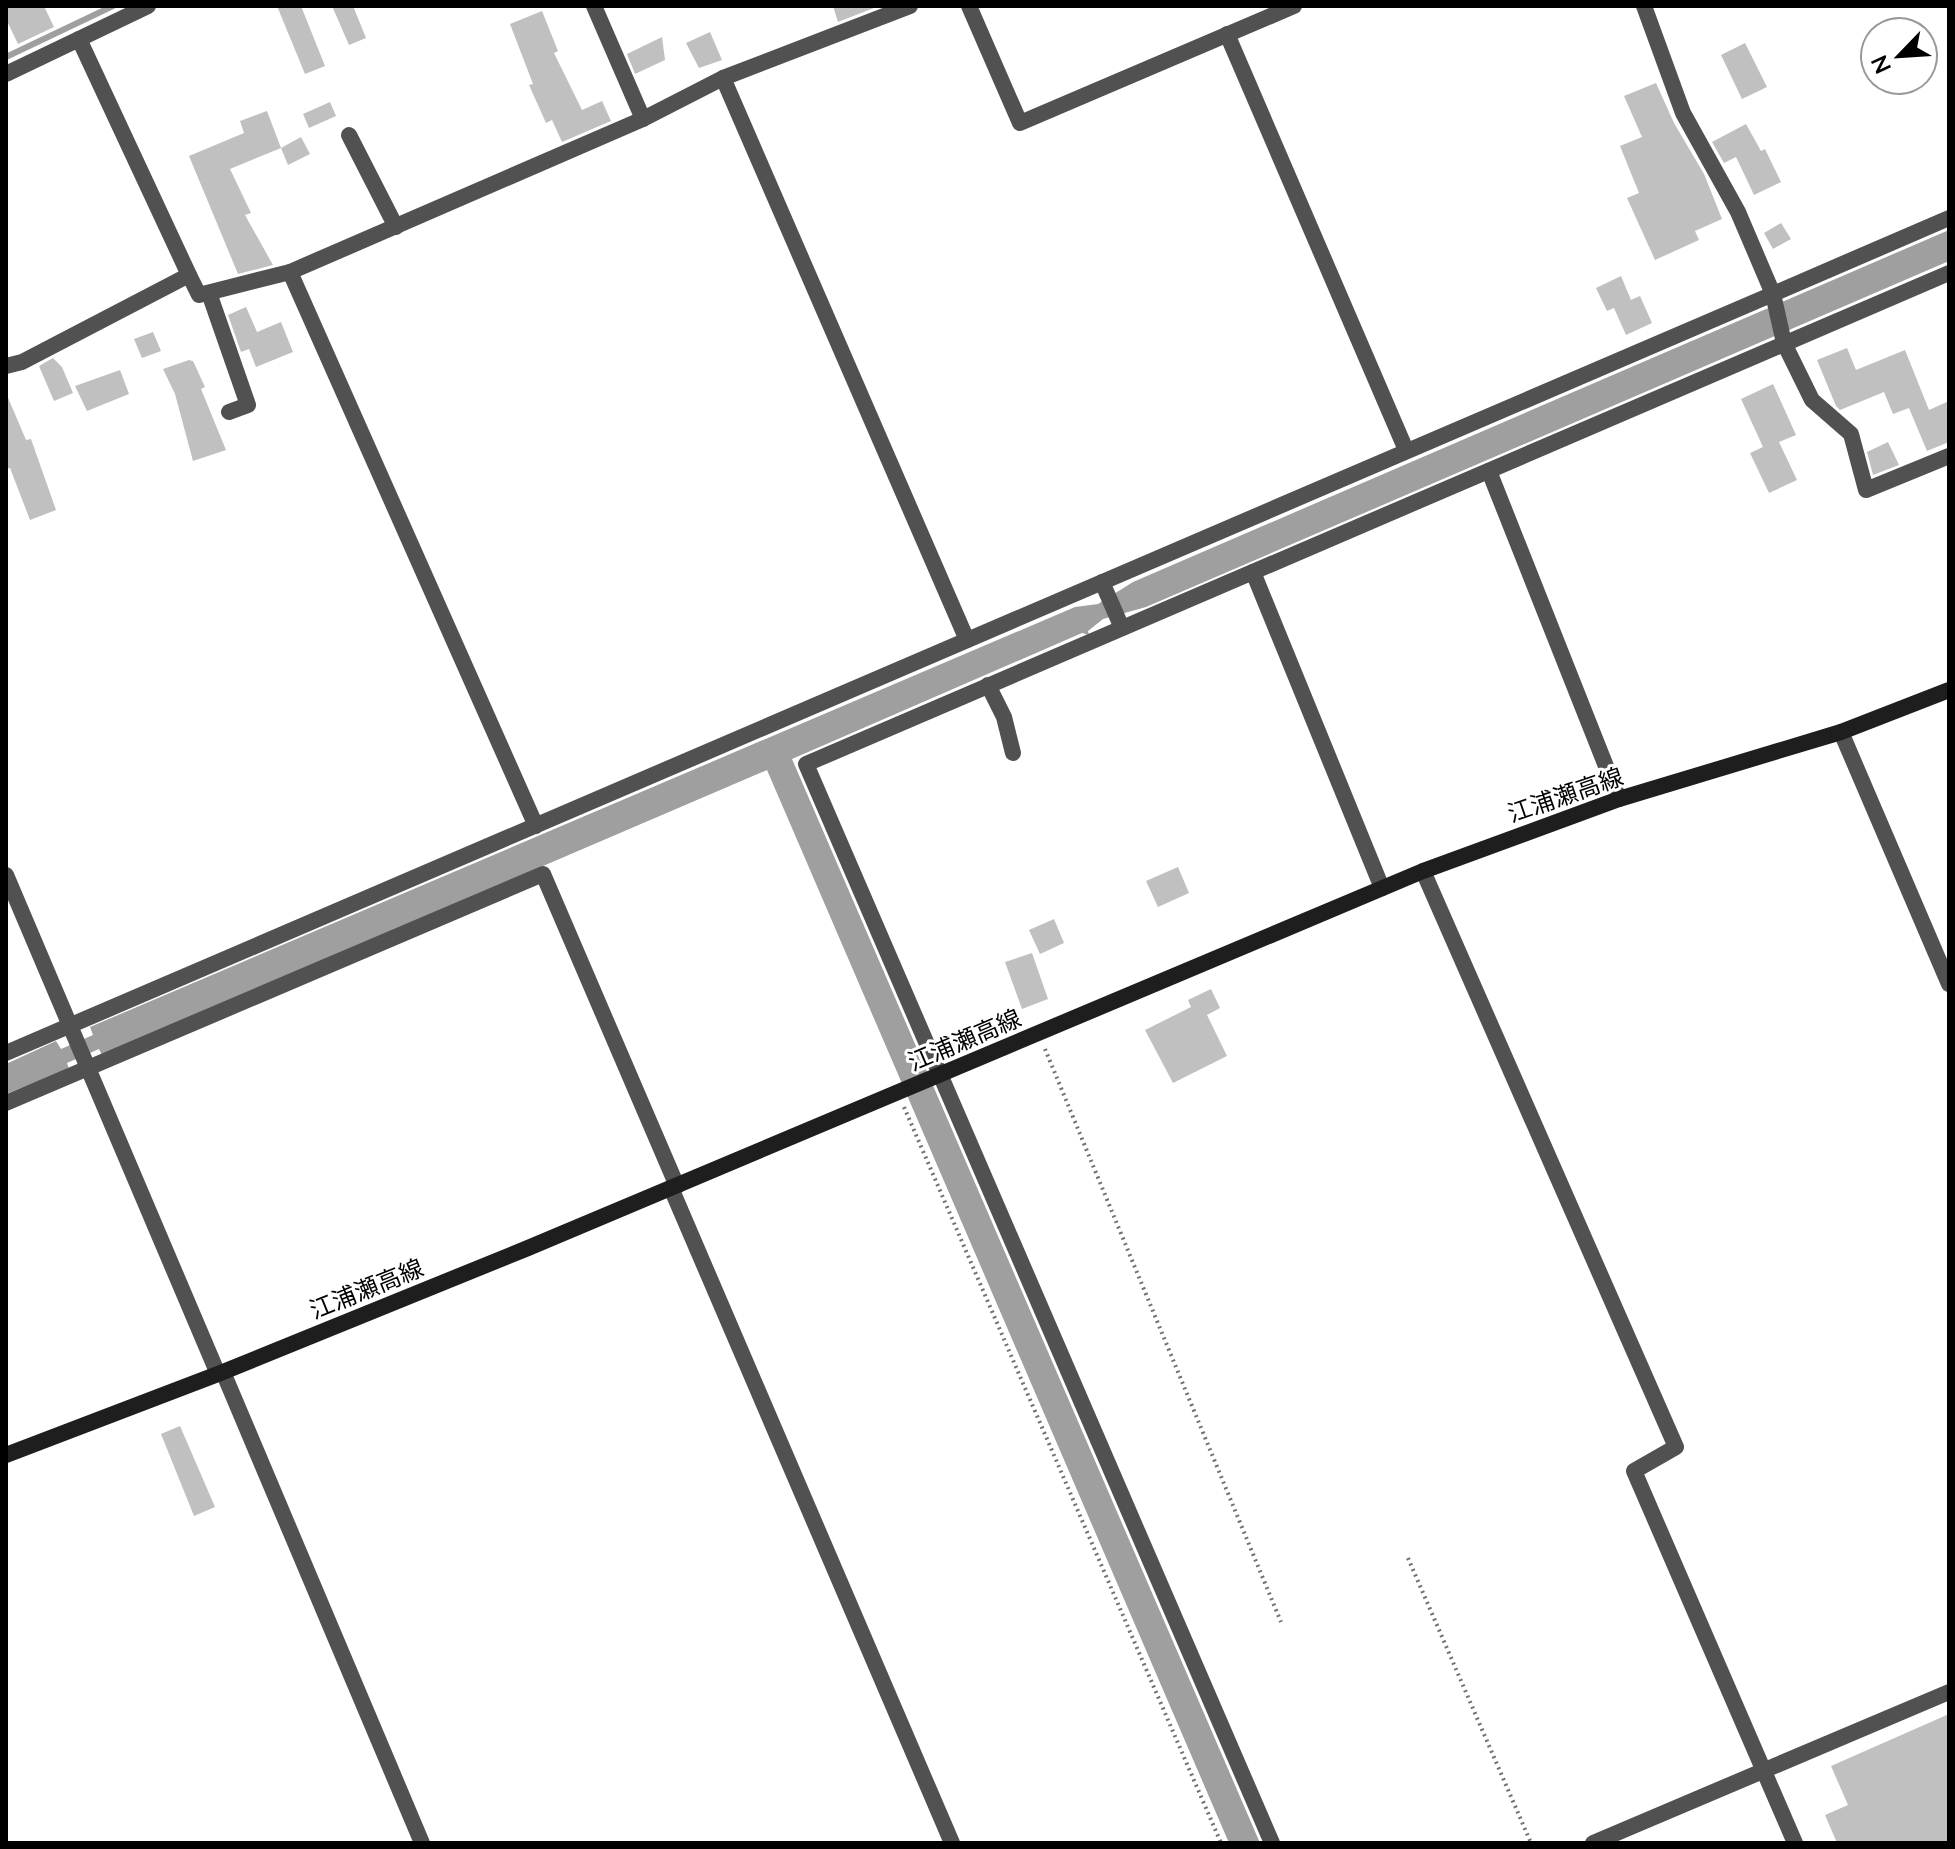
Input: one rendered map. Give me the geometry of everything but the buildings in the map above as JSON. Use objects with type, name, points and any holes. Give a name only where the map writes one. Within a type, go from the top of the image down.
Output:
[{"type":"main road","name":"江浦瀬高線","points":[[6,1455],[221,1373],[674,1187],[902,1099],[936,1076],[1423,871],[1619,799],[1841,732],[1949,690]]},
{"type":"street","points":[[6,74],[148,6]]},
{"type":"street","points":[[594,6],[643,119]]},
{"type":"street","points":[[79,39],[199,295],[290,272],[643,119],[723,78],[882,11],[910,6]]},
{"type":"street","points":[[969,6],[1020,123],[1294,6]]},
{"type":"street","points":[[1644,6],[1683,113],[1738,212],[1773,294],[1784,343],[1812,400],[1851,434],[1866,490],[1949,456]]},
{"type":"street","points":[[1227,34],[1406,450]]},
{"type":"street","points":[[723,78],[967,640]]},
{"type":"street","points":[[349,135],[396,227]]},
{"type":"street","points":[[6,1053],[72,1032],[536,826],[967,640],[1106,590],[1406,450],[1949,218]]},
{"type":"street","points":[[290,272],[536,826]]},
{"type":"street","points":[[1272,1843],[936,1076],[806,764],[988,685],[1119,622],[1253,572],[1949,273]]},
{"type":"street","points":[[6,366],[22,362],[189,275]]},
{"type":"street","points":[[209,293],[248,405],[229,412]]},
{"type":"street","points":[[1489,471],[1619,799]]},
{"type":"street","points":[[1253,572],[1382,888]]},
{"type":"street","points":[[1106,590],[1119,622]]},
{"type":"street","points":[[988,685],[1004,717],[1013,753]]},
{"type":"street","points":[[1841,732],[1949,984]]},
{"type":"street","points":[[1423,871],[1676,1447],[1634,1471],[1795,1843]]},
{"type":"street","points":[[6,1103],[86,1066],[543,874],[952,1843]]},
{"type":"street","points":[[6,875],[422,1843]]},
{"type":"street","points":[[1593,1843],[1949,1692]]},
{"type":"path","points":[[1044,1047],[1281,1622]]},
{"type":"path","points":[[902,1099],[1221,1843]]},
{"type":"path","points":[[1408,1558],[1531,1843]]},
{"type":"shaded area","points":[[1949,230],[1949,261],[1146,607],[1103,619],[1088,631],[1089,635],[1082,633],[792,759],[1260,1843],[1229,1843],[767,770],[102,1055],[99,1049],[67,1063],[69,1069],[6,1094],[6,1064],[56,1041],[61,1049],[93,1035],[90,1027],[1075,607],[1098,604],[1133,582]]},
{"type":"waterway","points":[[6,57],[113,6]]}]
